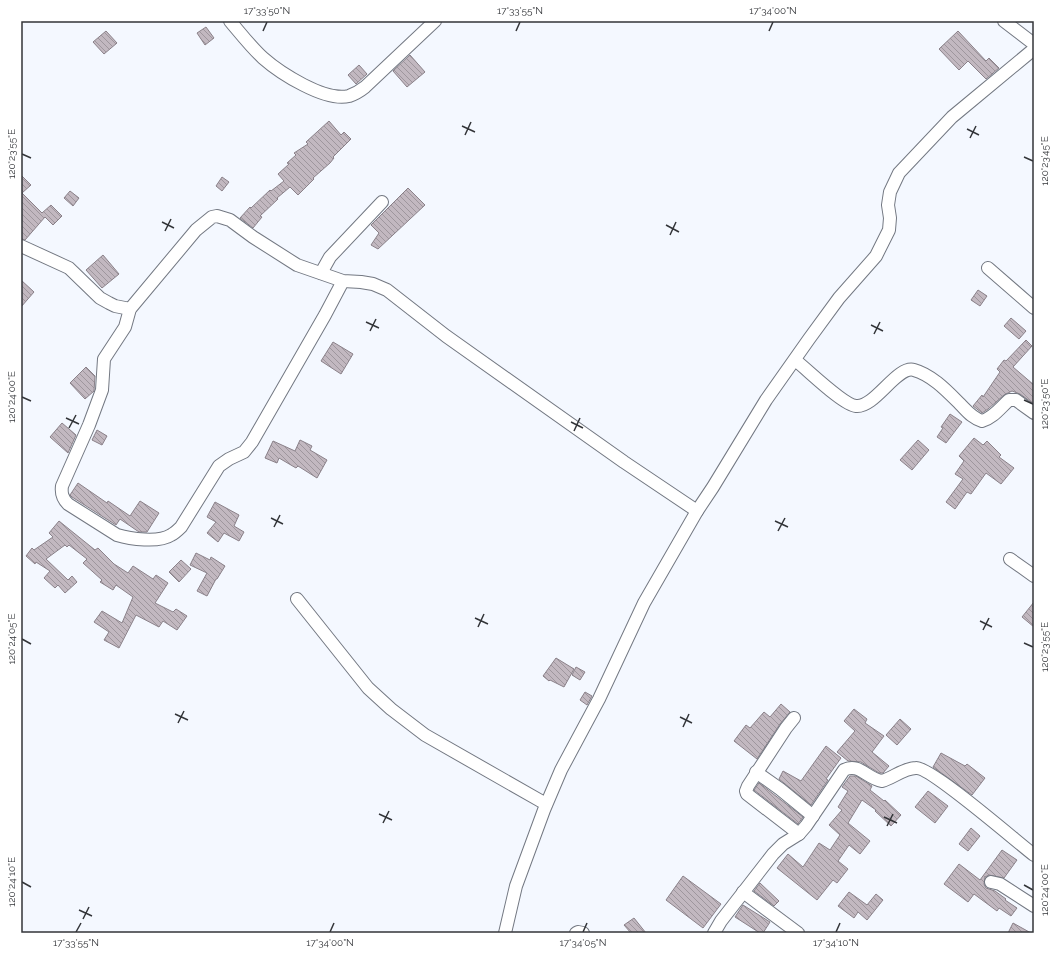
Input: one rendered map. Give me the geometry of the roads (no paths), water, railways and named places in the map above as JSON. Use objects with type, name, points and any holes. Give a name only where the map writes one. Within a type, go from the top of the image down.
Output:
[{"type":"street","points":[[230,21],[250,46],[276,69],[292,79],[315,90],[339,97],[348,96],[365,87],[435,21]]},
{"type":"street","points":[[1004,21],[1034,44]]},
{"type":"street","points":[[505,933],[516,886],[546,804],[561,770],[599,699],[644,602],[696,511],[713,487],[766,400],[839,298],[876,256],[889,230],[890,218],[888,205],[890,192],[899,173],[952,117],[1034,49]]},
{"type":"street","points":[[321,273],[330,257],[382,202]]},
{"type":"street","points":[[342,281],[325,315],[252,442],[244,452],[229,459],[219,466],[181,526],[171,536],[160,539],[124,537],[117,535],[68,504],[62,495],[62,486],[89,426],[102,390],[104,359],[125,327],[130,309],[196,230],[212,217],[217,216],[230,220],[253,237],[297,265],[342,281],[373,284],[387,290],[465,350],[696,511]]},
{"type":"street","points":[[21,246],[69,268],[100,298],[115,306],[130,309]]},
{"type":"street","points":[[988,268],[1034,308]]},
{"type":"street","points":[[796,360],[843,400],[856,406],[861,406],[875,396],[903,371],[912,369],[924,374],[937,383],[972,416],[982,421],[993,416],[1009,400],[1016,400],[1034,413]]},
{"type":"street","points":[[1010,560],[1034,576]]},
{"type":"street","points":[[297,599],[368,688],[391,709],[425,735],[546,804]]},
{"type":"street","points":[[794,718],[756,772],[746,791],[747,794],[799,834]]},
{"type":"street","points":[[714,933],[721,921],[743,892],[783,844],[799,834],[844,770],[851,767],[856,768],[876,780],[882,781],[910,769],[917,768],[924,770],[956,792],[1034,855]]},
{"type":"street","points":[[756,772],[780,789],[813,816]]},
{"type":"street","points":[[991,882],[1000,884],[1034,906]]},
{"type":"street","points":[[743,892],[798,933]]},
{"type":"street","points":[[576,933],[583,933]]}]
